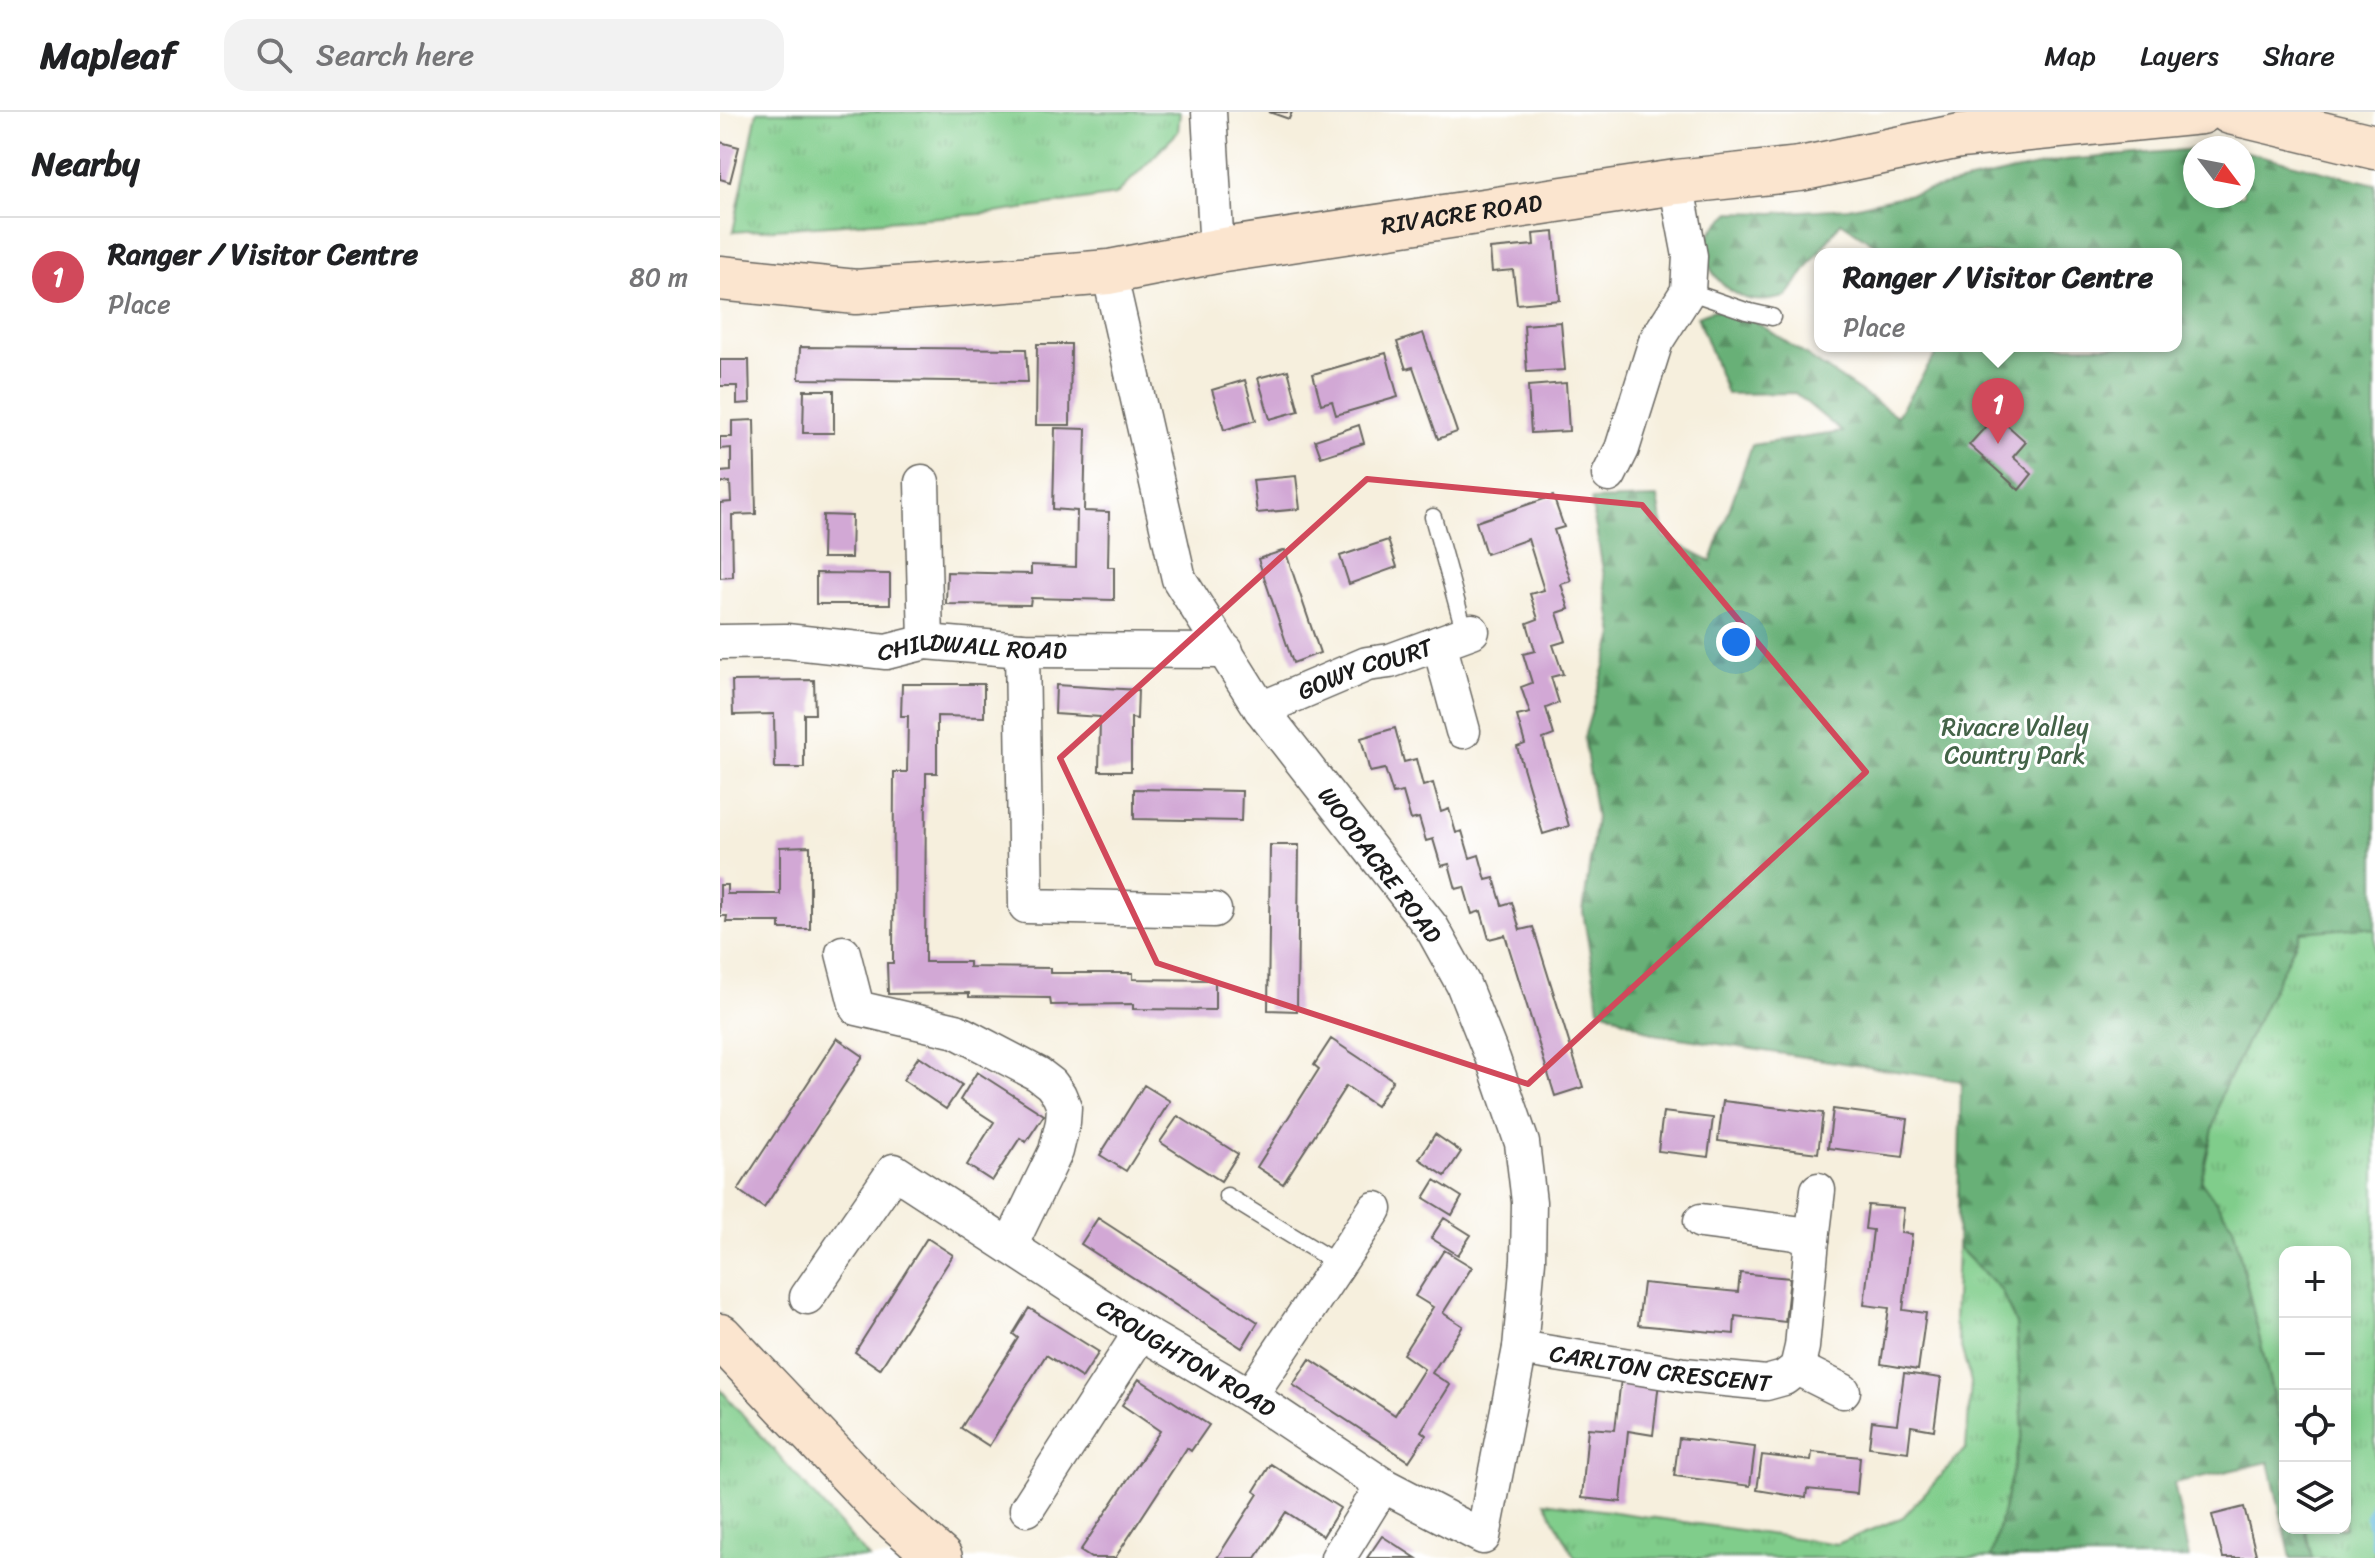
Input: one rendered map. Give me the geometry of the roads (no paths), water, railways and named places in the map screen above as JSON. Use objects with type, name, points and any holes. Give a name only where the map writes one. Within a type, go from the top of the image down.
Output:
[{"type":"main road","name":"RIVACRE ROAD","points":[[720,278],[856,292],[1109,272],[1217,251],[1676,182],[1800,169],[1960,136],[2201,112]]},
{"type":"main road","points":[[2230,112],[2375,147]]},
{"type":"main road","points":[[720,1336],[885,1510],[940,1558]]},
{"type":"street","points":[[1209,112],[1217,251]]},
{"type":"street","points":[[1609,475],[1622,449],[1656,341],[1688,291],[1690,256],[1676,182]]},
{"type":"street","name":"WOODACRE ROAD","points":[[1109,272],[1179,579],[1261,709],[1432,928],[1463,984],[1522,1143],[1529,1231],[1520,1348],[1483,1537]]},
{"type":"street","points":[[922,482],[926,642]]},
{"type":"street","points":[[1459,635],[1463,731]]},
{"type":"street","name":"GOWY COURT","points":[[1261,709],[1367,664],[1390,661],[1459,635]]},
{"type":"street","name":"CHILDWALL ROAD","points":[[720,642],[786,641],[886,652],[926,642],[1022,650],[1226,651]]},
{"type":"street","points":[[1022,650],[1026,906],[1214,910]]},
{"type":"street","points":[[843,953],[857,1008],[956,1031],[1038,1074],[1059,1095],[1064,1107],[1056,1151],[1010,1246]]},
{"type":"street","name":"CROUGHTON ROAD","points":[[807,1297],[894,1171],[1141,1332],[1250,1396],[1383,1485],[1483,1537]]},
{"type":"street","name":"CARLTON CRESCENT","points":[[1520,1348],[1684,1375],[1766,1383],[1784,1378],[1797,1368],[1802,1347],[1818,1190]]},
{"type":"street","points":[[1250,1396],[1375,1209]]},
{"type":"street","points":[[1701,1221],[1795,1233],[1812,1240]]},
{"type":"street","points":[[1027,1509],[1141,1332]]},
{"type":"street","points":[[1797,1368],[1843,1391]]},
{"type":"street","points":[[1338,1558],[1383,1485]]},
{"type":"lane","points":[[1688,291],[1772,317]]},
{"type":"lane","points":[[1433,517],[1459,635]]},
{"type":"lane","points":[[1227,1196],[1338,1264]]},
{"type":"waterway","points":[[2375,1501],[2370,1516],[2375,1545]]},
{"type":"place","name":"Ranger / Visitor Centre","points":[[1998,444]]},
{"type":"park label","name":"Rivacre Valley Country Park","points":[[2015,741]]}]
